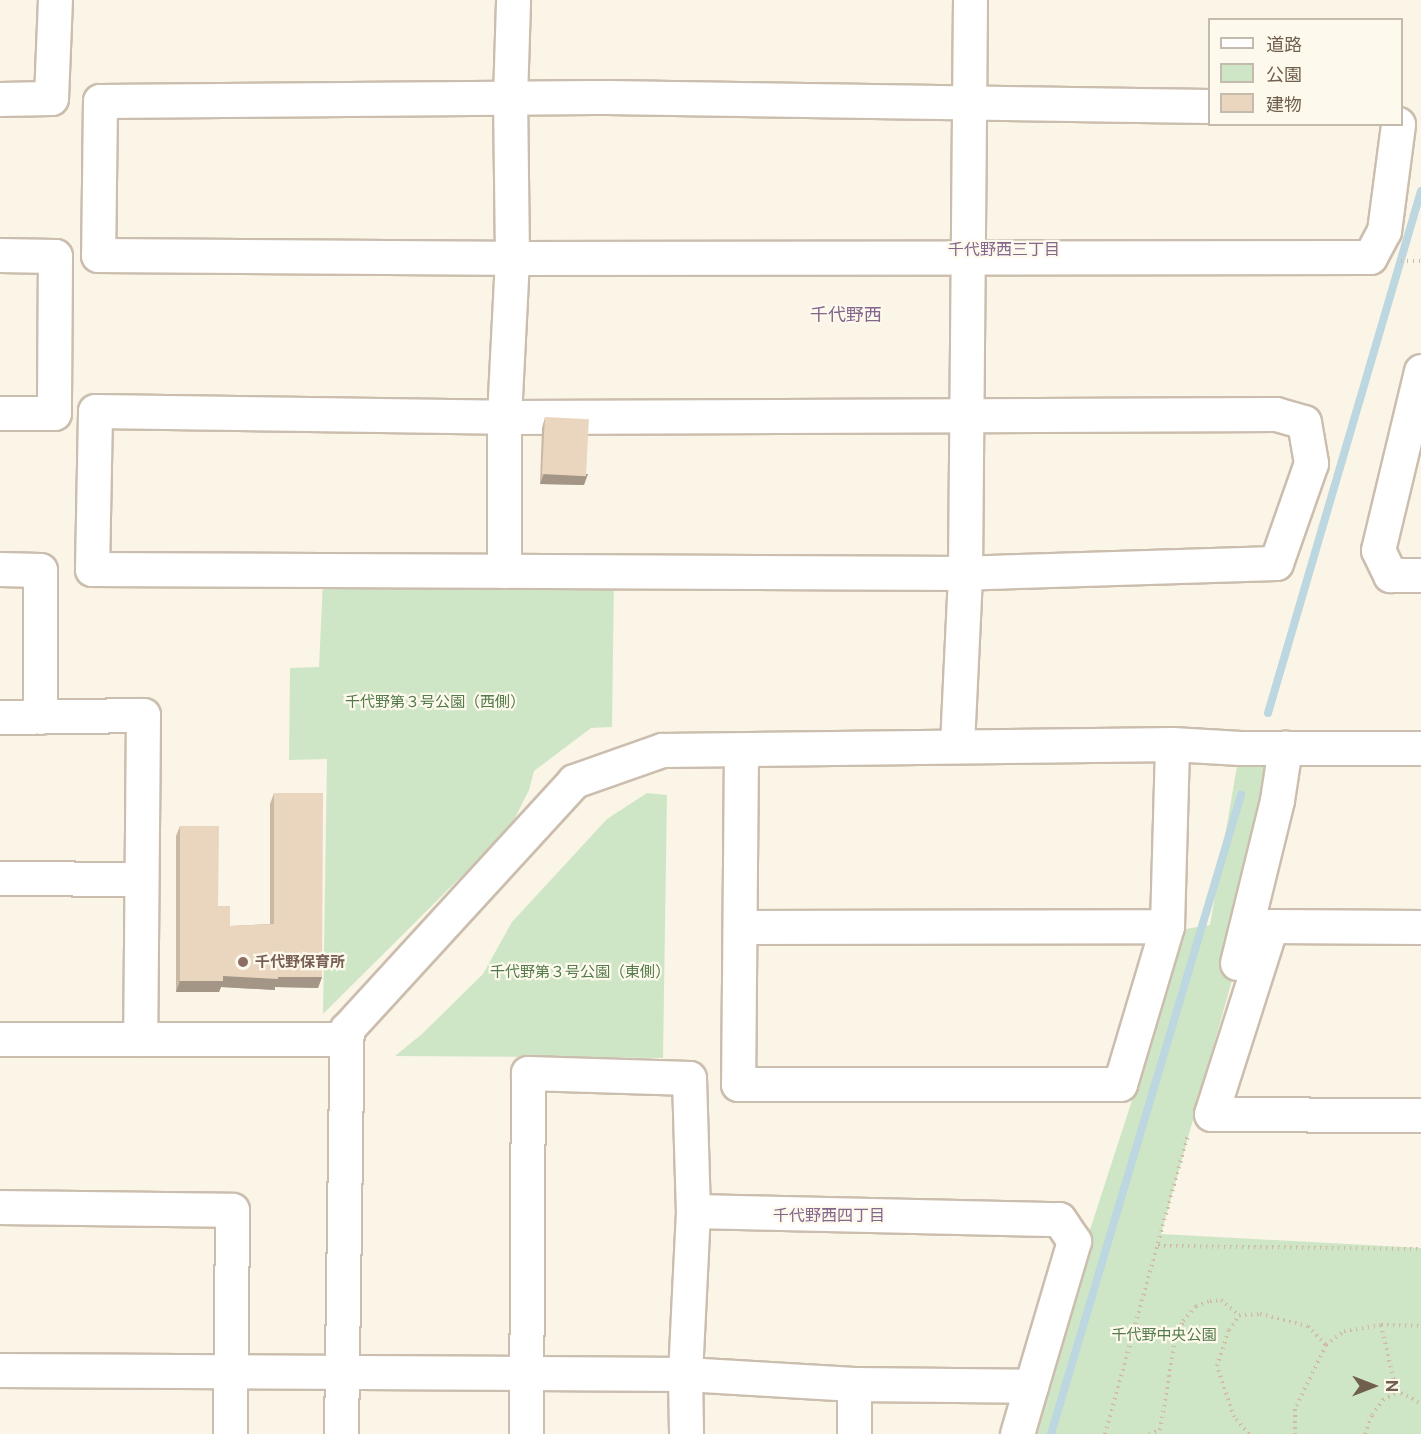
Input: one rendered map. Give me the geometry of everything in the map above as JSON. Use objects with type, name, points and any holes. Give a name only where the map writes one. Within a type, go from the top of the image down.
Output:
[{"type":"street","points":[[0,99],[51,98],[55,0]]},
{"type":"street","points":[[504,571],[504,417],[512,258],[510,98],[513,0]]},
{"type":"street","points":[[957,745],[965,573],[968,416],[970,0]]},
{"type":"street","points":[[1208,106],[606,97],[100,101],[98,255],[512,258],[1370,257],[1384,231],[1398,126]]},
{"type":"street","points":[[0,255],[55,256],[54,413],[0,413]]},
{"type":"street","points":[[1421,371],[1415,419],[1378,550],[1390,575],[1421,575]]},
{"type":"street","points":[[95,411],[504,417],[968,416],[1276,414],[1304,422],[1311,463],[1276,563],[965,573],[92,568],[95,411]]},
{"type":"street","points":[[0,569],[39,570],[39,717]]},
{"type":"street","points":[[0,717],[143,715],[140,1039]]},
{"type":"street","points":[[741,750],[738,1084],[1120,1084],[1167,927],[1172,744]]},
{"type":"street","points":[[341,1434],[347,1029],[574,782],[662,750],[1172,744],[1285,748],[1421,748]]},
{"type":"street","points":[[1193,1115],[1248,923],[1277,800],[1285,748]]},
{"type":"street","points":[[0,878],[141,879]]},
{"type":"street","points":[[1421,927],[1271,926],[1211,1114],[1421,1115]]},
{"type":"street","points":[[740,927],[1167,927]]},
{"type":"street","points":[[0,1039],[346,1039]]},
{"type":"street","points":[[526,1434],[528,1073],[689,1078],[693,1211],[685,1374],[686,1434]]},
{"type":"street","points":[[0,1207],[232,1209],[230,1434]]},
{"type":"street","points":[[693,1211],[1059,1219],[1074,1240],[1017,1434]]},
{"type":"street","points":[[0,1370],[685,1374],[854,1384],[1031,1386]]},
{"type":"street","points":[[854,1384],[854,1434]]},
{"type":"path","points":[[1105,1434],[1193,1115]]},
{"type":"path","points":[[1158,1246],[1421,1249]]},
{"type":"path","points":[[1149,1434],[1160,1430],[1175,1341],[1182,1321],[1196,1306],[1221,1300],[1239,1316],[1260,1314],[1308,1326],[1326,1345]]},
{"type":"path","points":[[1239,1316],[1229,1330],[1217,1366],[1234,1417],[1249,1434]]},
{"type":"path","points":[[1381,1325],[1399,1391],[1421,1404]]},
{"type":"path","points":[[1295,1434],[1295,1409],[1326,1345],[1344,1331],[1381,1325],[1421,1326]]},
{"type":"path","points":[[1365,1434],[1372,1415],[1383,1400],[1399,1391]]},
{"type":"green space","name":"千代野第３号公園（西側）","points":[[614,579],[612,727],[591,728],[534,771],[529,790],[510,828],[323,1014],[327,759],[289,760],[290,668],[319,667],[323,580]]},
{"type":"green space","name":"千代野中央公園","points":[[1240,748],[1285,748],[1248,923],[1161,1234],[1421,1248],[1421,1434],[1030,1434],[1087,1239],[1135,1091],[1180,930],[1210,925]]},
{"type":"green space","name":"千代野第３号公園（東側）","points":[[647,793],[667,795],[663,1058],[395,1056],[422,1034],[483,974],[512,922],[607,819]]},
{"type":"building","points":[[545,417],[589,419],[586,476],[542,474]]},
{"type":"building","points":[[274,793],[323,793],[322,977],[278,977],[278,979],[223,976],[223,981],[180,981],[180,826],[219,826],[218,906],[230,906],[230,926],[274,924]]},
{"type":"waterway","points":[[1268,713],[1421,191]]},
{"type":"waterway","points":[[1051,1434],[1241,795]]},
{"type":"place","name":"千代野保育所","points":[[243,962]]},
{"type":"district","name":"千代野西三丁目","points":[[1004,250]]},
{"type":"district","name":"千代野西","points":[[846,315]]},
{"type":"district","name":"千代野西四丁目","points":[[829,1216]]}]
